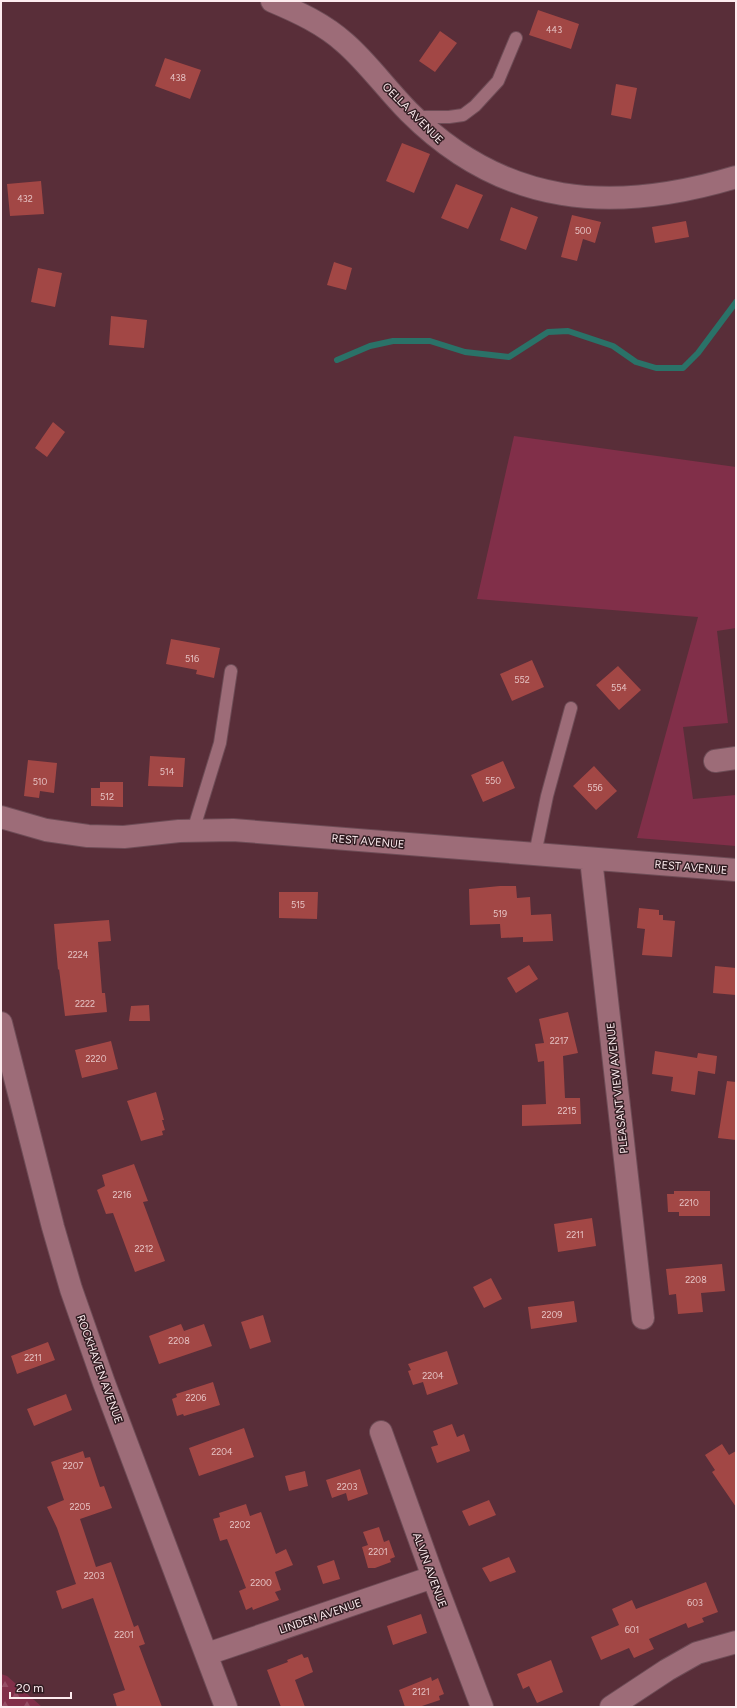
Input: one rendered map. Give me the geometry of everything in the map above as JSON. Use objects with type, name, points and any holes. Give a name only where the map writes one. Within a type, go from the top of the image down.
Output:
[{"type":"street","name":"OELLA AVENUE","points":[[272,1],[303,13],[345,43],[414,117],[441,142],[477,164],[516,182],[555,193],[597,199],[631,198],[664,194],[707,186],[736,177]]},
{"type":"street","name":"REST AVENUE","points":[[1,817],[46,830],[88,836],[124,837],[193,831],[233,830],[736,870]]},
{"type":"street","name":"PLEASANT VIEW AVENUE","points":[[591,859],[643,1318]]},
{"type":"street","name":"ROCKHAVEN AVENUE","points":[[1,1023],[53,1227],[71,1289],[104,1383],[226,1707]]},
{"type":"street","name":"ALVIN AVENUE","points":[[381,1432],[482,1707]]},
{"type":"street","name":"LINDEN AVENUE","points":[[207,1654],[433,1577]]},
{"type":"street","points":[[611,1707],[667,1670],[696,1653],[736,1642]]},
{"type":"lane","points":[[414,117],[448,118],[462,115],[475,106],[498,80],[516,38]]},
{"type":"lane","points":[[193,831],[220,743],[231,671]]},
{"type":"lane","points":[[535,854],[547,796],[571,708]]},
{"type":"green space","points":[[514,436],[736,467],[736,628],[717,631],[728,723],[683,727],[693,799],[736,795],[736,846],[637,838],[698,617],[477,599]]},
{"type":"green space","points":[[1,1674],[7,1676],[42,1707],[1,1707]]},
{"type":"building","points":[[538,10],[579,24],[571,49],[529,35]]},
{"type":"building","points":[[440,31],[457,43],[435,72],[419,61]]},
{"type":"building","points":[[165,58],[201,70],[190,99],[155,86]]},
{"type":"building","points":[[616,84],[637,88],[631,119],[611,115]]},
{"type":"building","points":[[402,143],[430,154],[414,193],[386,181]]},
{"type":"building","points":[[41,181],[44,214],[10,216],[7,184]]},
{"type":"building","points":[[456,184],[483,195],[468,229],[441,218]]},
{"type":"building","points":[[511,207],[538,217],[526,250],[500,240]]},
{"type":"building","points":[[572,215],[601,222],[595,243],[583,239],[577,261],[561,257]]},
{"type":"building","points":[[686,221],[689,237],[655,243],[652,227]]},
{"type":"building","points":[[334,262],[352,268],[346,290],[327,285]]},
{"type":"building","points":[[38,268],[62,273],[55,307],[31,302]]},
{"type":"building","points":[[111,316],[147,320],[144,348],[109,345]]},
{"type":"building","points":[[53,422],[65,432],[47,457],[35,448]]},
{"type":"building","points":[[171,639],[220,648],[214,678],[196,674],[197,670],[166,664]]},
{"type":"building","points":[[532,660],[544,687],[512,701],[500,674]]},
{"type":"building","points":[[618,666],[641,690],[619,710],[596,685]]},
{"type":"building","points":[[150,756],[185,758],[183,787],[148,786]]},
{"type":"building","points":[[28,760],[57,763],[54,793],[40,791],[39,798],[24,796]]},
{"type":"building","points":[[503,761],[515,788],[483,802],[471,775]]},
{"type":"building","points":[[594,766],[617,791],[596,810],[573,786]]},
{"type":"building","points":[[100,782],[123,782],[123,807],[91,806],[91,788],[100,788]]},
{"type":"building","points":[[516,886],[517,898],[530,897],[531,915],[551,914],[553,941],[523,942],[523,937],[501,938],[500,924],[470,925],[469,889]]},
{"type":"building","points":[[279,892],[318,892],[317,919],[279,918]]},
{"type":"building","points":[[639,908],[659,910],[659,915],[663,915],[663,920],[675,921],[672,957],[642,955],[645,929],[637,928]]},
{"type":"building","points":[[109,920],[111,941],[98,942],[102,993],[105,993],[107,1012],[65,1016],[59,969],[58,970],[54,924]]},
{"type":"building","points":[[529,965],[538,979],[516,993],[507,978]]},
{"type":"building","points":[[715,966],[736,968],[736,995],[713,993]]},
{"type":"building","points":[[149,1005],[150,1021],[129,1021],[131,1006]]},
{"type":"building","points":[[568,1012],[578,1053],[563,1056],[565,1098],[580,1098],[581,1124],[522,1126],[522,1105],[546,1104],[544,1061],[538,1062],[535,1044],[544,1043],[539,1019]]},
{"type":"building","points":[[111,1041],[118,1069],[82,1078],[75,1050]]},
{"type":"building","points":[[655,1051],[697,1058],[698,1053],[717,1056],[715,1074],[698,1071],[695,1095],[671,1091],[673,1077],[652,1074]]},
{"type":"building","points":[[727,1081],[736,1082],[736,1140],[718,1138]]},
{"type":"building","points":[[156,1092],[164,1120],[162,1120],[165,1130],[162,1131],[163,1135],[141,1141],[127,1101]]},
{"type":"building","points":[[134,1164],[148,1201],[143,1202],[165,1261],[135,1272],[113,1213],[106,1214],[97,1190],[105,1186],[102,1175]]},
{"type":"building","points":[[674,1191],[710,1191],[710,1216],[679,1216],[679,1212],[668,1212],[667,1194],[674,1194]]},
{"type":"building","points":[[592,1218],[596,1246],[558,1252],[554,1224]]},
{"type":"building","points":[[722,1264],[725,1291],[701,1293],[703,1312],[678,1314],[676,1294],[669,1295],[666,1269]]},
{"type":"building","points":[[491,1278],[502,1299],[484,1308],[473,1287]]},
{"type":"building","points":[[574,1301],[577,1322],[531,1329],[528,1307]]},
{"type":"building","points":[[263,1315],[271,1342],[250,1349],[241,1322]]},
{"type":"building","points":[[181,1324],[184,1331],[204,1324],[212,1346],[159,1364],[149,1336]]},
{"type":"building","points":[[48,1342],[55,1360],[17,1374],[11,1356]]},
{"type":"building","points":[[447,1351],[458,1384],[427,1395],[423,1382],[413,1385],[408,1371],[411,1370],[408,1364]]},
{"type":"building","points":[[213,1382],[220,1405],[184,1416],[183,1414],[177,1416],[172,1399],[177,1397],[176,1394]]},
{"type":"building","points":[[66,1394],[72,1410],[34,1426],[27,1409]]},
{"type":"building","points":[[452,1424],[457,1437],[464,1434],[470,1451],[437,1463],[431,1447],[438,1445],[433,1431]]},
{"type":"building","points":[[244,1428],[254,1457],[199,1476],[189,1448]]},
{"type":"building","points":[[722,1444],[729,1455],[736,1451],[736,1507],[712,1472],[715,1470],[705,1455]]},
{"type":"building","points":[[83,1451],[85,1458],[90,1457],[100,1487],[104,1486],[112,1508],[80,1519],[96,1567],[111,1562],[134,1627],[138,1625],[145,1644],[139,1646],[162,1707],[117,1707],[113,1694],[125,1690],[93,1598],[62,1609],[56,1591],[76,1584],[57,1528],[47,1507],[64,1500],[51,1462]]},
{"type":"building","points":[[360,1469],[368,1494],[348,1501],[346,1493],[332,1498],[326,1480]]},
{"type":"building","points":[[305,1471],[308,1486],[289,1491],[285,1476]]},
{"type":"building","points":[[489,1500],[496,1515],[469,1526],[462,1511]]},
{"type":"building","points":[[246,1504],[250,1516],[261,1512],[276,1554],[286,1549],[293,1565],[275,1572],[281,1590],[275,1592],[279,1600],[253,1610],[252,1607],[246,1610],[239,1591],[246,1588],[227,1539],[220,1541],[213,1519],[220,1517],[219,1513]]},
{"type":"building","points":[[379,1527],[384,1542],[389,1540],[395,1557],[390,1559],[391,1562],[375,1568],[368,1568],[362,1547],[368,1545],[363,1532]]},
{"type":"building","points":[[509,1557],[516,1572],[490,1582],[482,1568]]},
{"type":"building","points":[[334,1560],[340,1579],[323,1584],[317,1566]]},
{"type":"building","points":[[706,1582],[718,1612],[702,1618],[704,1622],[688,1628],[686,1623],[649,1639],[654,1649],[634,1658],[629,1648],[601,1660],[591,1637],[619,1625],[612,1609],[632,1600],[636,1609]]},
{"type":"building","points":[[421,1614],[427,1633],[393,1645],[387,1626]]},
{"type":"building","points":[[302,1654],[304,1658],[308,1657],[313,1672],[295,1680],[305,1707],[281,1707],[267,1670],[288,1662],[287,1660]]},
{"type":"building","points":[[551,1660],[563,1692],[537,1703],[529,1686],[523,1689],[517,1674]]},
{"type":"building","points":[[431,1677],[432,1681],[438,1678],[444,1694],[439,1696],[440,1700],[419,1707],[405,1707],[399,1690]]},
{"type":"waterway","points":[[337,360],[370,346],[393,341],[430,341],[465,352],[509,357],[548,332],[568,331],[613,346],[636,362],[656,368],[683,368],[698,353],[736,302]]}]
